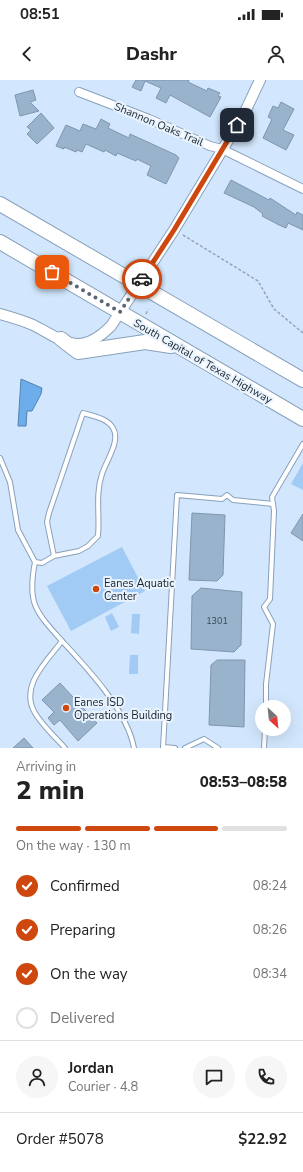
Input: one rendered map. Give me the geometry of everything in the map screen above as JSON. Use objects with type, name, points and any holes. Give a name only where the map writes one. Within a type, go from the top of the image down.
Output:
[{"type":"highway","points":[[0,204],[303,380]]},
{"type":"highway","name":"South Capital of Texas Highway","points":[[0,242],[303,419]]},
{"type":"highway","points":[[61,339],[78,352],[145,342],[181,348]]},
{"type":"street","points":[[0,314],[32,325],[61,339],[76,344],[88,342],[100,336],[111,326],[174,230],[244,114],[260,80]]},
{"type":"street","name":"Shannon Oaks Trail","points":[[79,92],[150,119],[210,146],[222,149],[303,188]]},
{"type":"lane","points":[[35,562],[42,563],[54,556],[79,551],[88,546],[98,536],[97,506],[99,490],[102,475],[112,449],[115,433],[112,426],[106,420],[83,413],[47,522],[54,556]]},
{"type":"lane","points":[[266,700],[266,684],[273,624],[264,607],[270,599],[274,511],[272,498],[303,444]]},
{"type":"lane","points":[[0,458],[10,482],[18,530],[35,562],[31,580],[32,600],[39,615],[87,668],[116,708],[126,726],[134,748]]},
{"type":"lane","points":[[175,748],[163,748],[177,495],[222,499],[227,495],[233,500],[272,504]]},
{"type":"lane","points":[[62,641],[34,679],[29,691],[30,702],[35,714],[65,748]]},
{"type":"lane","points":[[264,748],[265,736]]},
{"type":"lane","points":[[185,748],[204,739],[218,748]]},
{"type":"path","points":[[174,230],[258,281],[274,309],[303,333]]},
{"type":"shaded area","points":[[21,379],[42,388],[41,394],[32,411],[27,411],[26,426],[18,426]]},
{"type":"shaded area","points":[[303,463],[303,490],[291,484]]},
{"type":"shaded area","name":"Eanes Aquatic Center","points":[[122,547],[145,591],[71,631],[47,586]]},
{"type":"shaded area","points":[[112,613],[119,627],[111,631],[105,617]]},
{"type":"shaded area","points":[[132,614],[140,614],[139,634],[131,633]]},
{"type":"shaded area","points":[[130,655],[138,655],[138,674],[129,674]]},
{"type":"building","points":[[136,80],[189,80],[188,82],[207,91],[208,88],[220,93],[218,96],[221,97],[210,117],[170,95],[166,103],[156,98],[161,88],[145,81],[141,91],[132,87]]},
{"type":"building","points":[[33,90],[36,100],[30,102],[39,111],[20,116],[15,95]]},
{"type":"building","points":[[281,102],[294,109],[283,130],[294,135],[286,150],[263,138],[272,119],[268,117],[273,106],[278,108]]},
{"type":"building","points":[[41,113],[54,128],[37,144],[27,134],[31,130],[27,127]]},
{"type":"building","points":[[101,119],[110,124],[108,128],[129,138],[130,134],[176,155],[179,158],[166,184],[147,175],[151,166],[137,159],[136,161],[117,153],[116,156],[105,150],[104,152],[86,144],[82,152],[77,150],[76,152],[64,147],[64,149],[56,146],[66,125],[80,131],[83,124],[96,129]]},
{"type":"building","points":[[231,180],[269,200],[270,198],[296,215],[297,212],[303,215],[303,230],[288,223],[286,228],[279,225],[262,216],[263,214],[254,207],[224,193]]},
{"type":"building","points":[[192,513],[225,515],[223,575],[217,581],[189,580]]},
{"type":"building","points":[[303,514],[303,541],[291,533]]},
{"type":"building","points":[[201,588],[242,592],[241,645],[234,652],[191,649],[192,596]]},
{"type":"building","points":[[217,660],[245,660],[244,727],[209,725],[211,665]]},
{"type":"building","name":"Eanes ISD Operations Building","points":[[60,683],[97,723],[78,741],[60,720],[54,725],[48,718],[54,712],[42,700]]},
{"type":"building","points":[[24,738],[33,748],[13,748]]},
{"type":"way so far","points":[[52,272],[120,312],[142,279]]},
{"type":"place","name":"Eanes Aquatic Center","points":[[96,589]]},
{"type":"place","name":"Eanes ISD Operations Building","points":[[66,708]]},
{"type":"route","points":[[142,279],[174,230],[237,125]]}]
